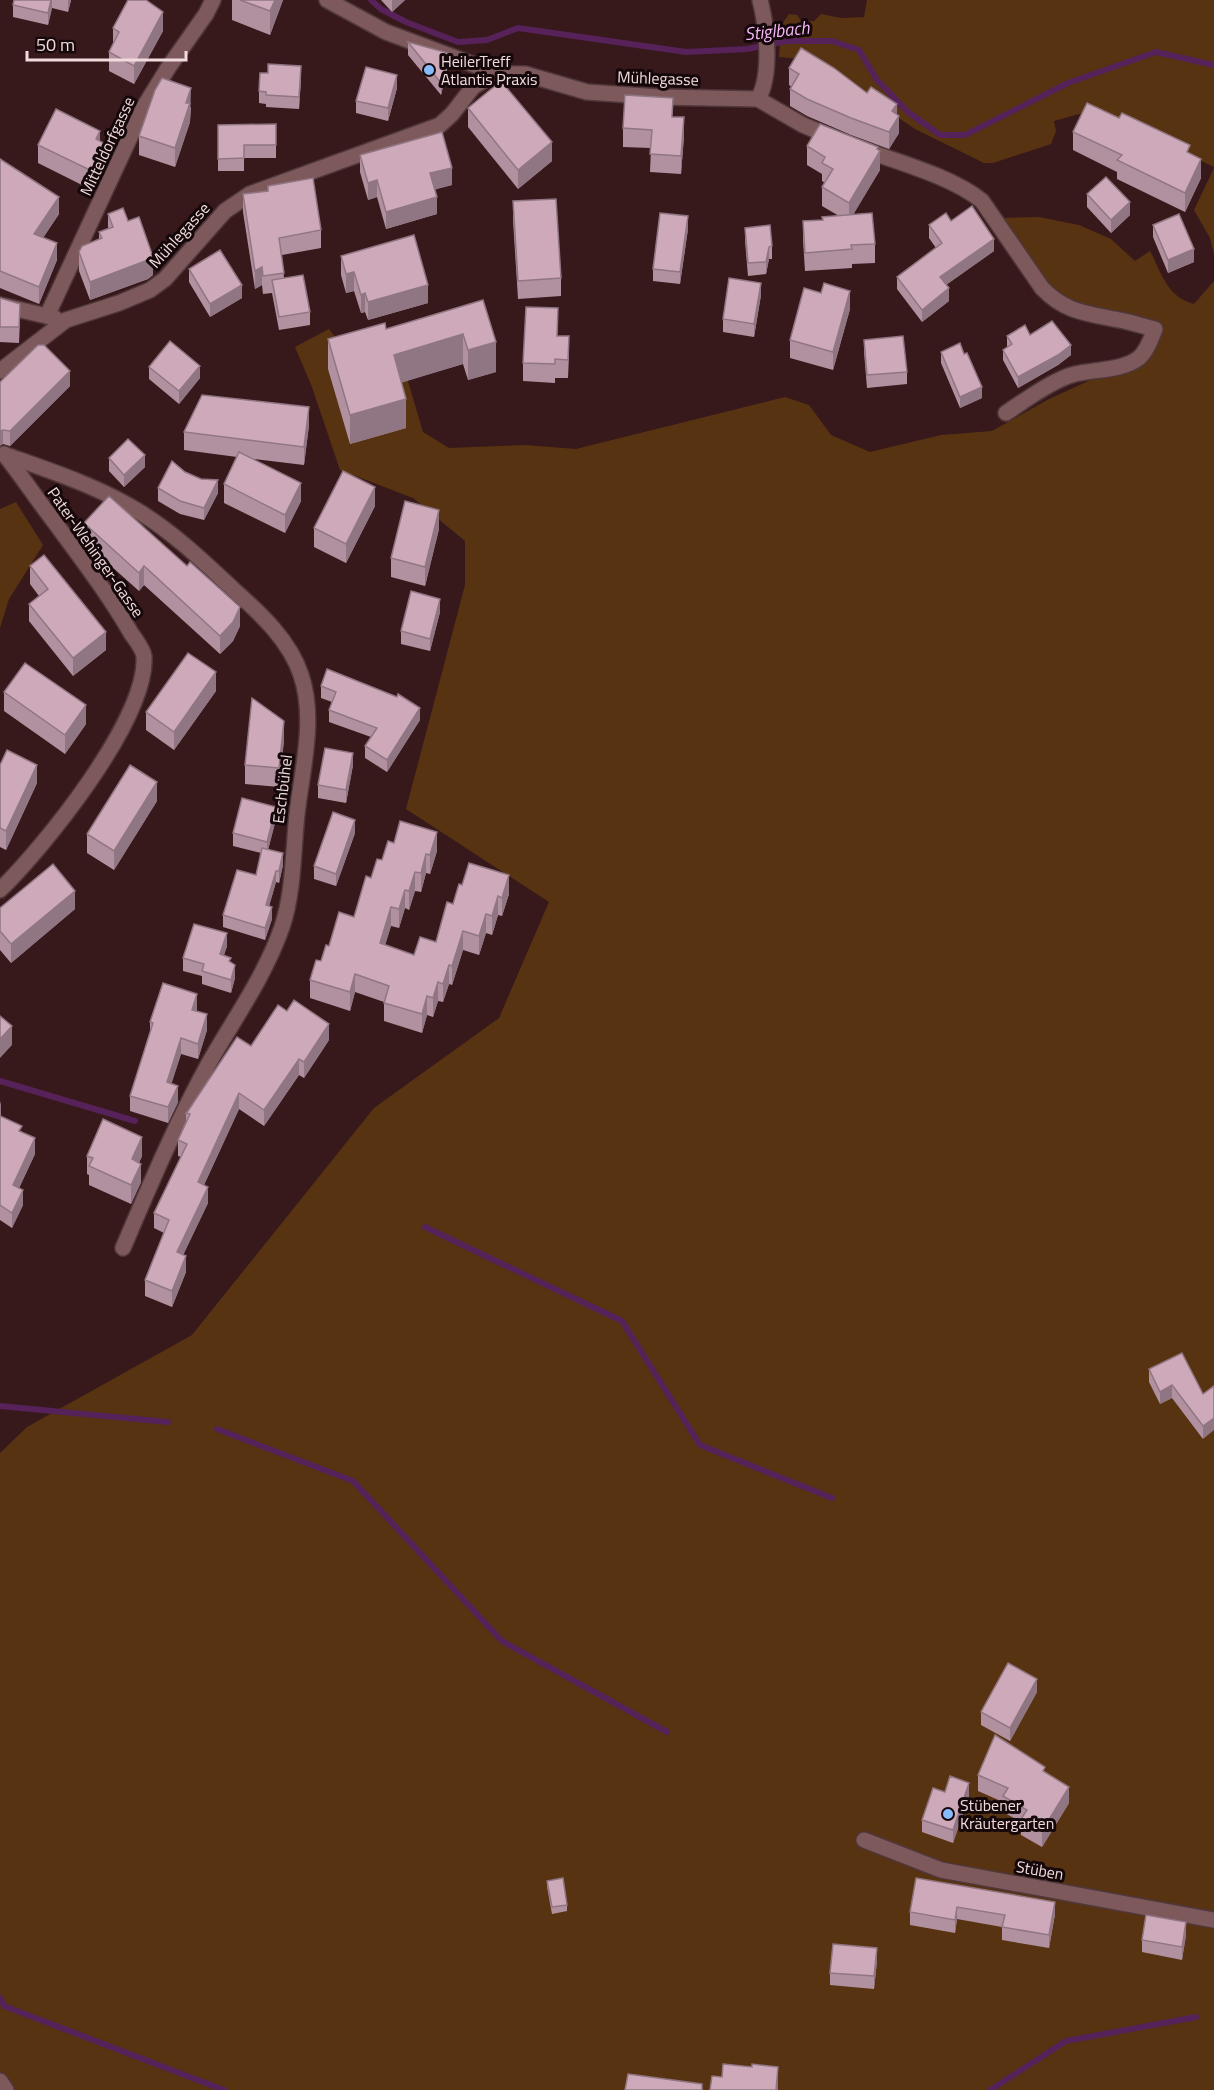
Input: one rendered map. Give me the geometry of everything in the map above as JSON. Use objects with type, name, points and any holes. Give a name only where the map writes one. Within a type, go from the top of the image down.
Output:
[{"type":"street","name":"Mitteldorfgasse","points":[[47,316],[144,107],[213,0]]},
{"type":"street","points":[[327,0],[386,32],[480,67],[489,77]]},
{"type":"street","points":[[758,99],[763,90],[766,30],[760,0]]},
{"type":"street","name":"Mühlegasse","points":[[0,371],[66,320],[150,290],[165,279],[225,211],[250,194],[440,125],[452,114],[473,87],[489,77],[525,74],[568,87],[607,94],[758,99],[803,124],[847,144],[927,173],[971,192],[982,201],[1042,288],[1054,300],[1068,308],[1090,315],[1155,329],[1149,345],[1139,357],[1109,369],[1075,374],[1043,389],[1006,413]]},
{"type":"street","points":[[0,305],[66,320]]},
{"type":"street","name":"Pater-Wehinger-Gasse","points":[[0,890],[60,821],[113,746],[132,707],[141,678],[144,654],[113,603],[3,452]]},
{"type":"street","name":"Eschbühel","points":[[3,452],[104,493],[141,513],[185,545],[248,603],[289,647],[302,676],[307,703],[306,738],[289,896],[282,927],[262,974],[180,1118],[123,1248]]},
{"type":"street","name":"Stüben","points":[[864,1840],[940,1870],[1214,1920]]},
{"type":"street","points":[[0,2081],[6,2090]]},
{"type":"shaded area","points":[[867,0],[1214,0],[1214,167],[1093,110],[1054,121],[1056,131],[1051,144],[993,163],[984,163],[915,129],[857,90],[803,59],[779,57],[781,26],[789,14],[797,15],[802,22],[814,21],[821,14],[841,18],[864,17]]},
{"type":"shaded area","points":[[1214,168],[1214,254],[1210,238],[1194,210]]},
{"type":"shaded area","points":[[1039,217],[1079,225],[1111,239],[1135,261],[1150,251],[1166,284],[1185,301],[1194,304],[1214,281],[1214,2090],[0,2090],[0,1453],[27,1427],[192,1335],[374,1108],[499,1018],[549,902],[406,809],[465,585],[465,541],[413,498],[340,470],[312,387],[295,347],[329,329],[341,345],[397,344],[423,432],[449,448],[525,445],[576,449],[785,397],[809,405],[831,435],[870,452],[941,435],[992,431],[1049,399],[1095,378],[1129,371],[1157,335],[1069,303],[1046,285],[1002,218]]},
{"type":"shaded area","points":[[16,502],[43,545],[9,599],[0,628],[0,509]]},
{"type":"building","points":[[14,0],[51,0],[48,13],[13,5]]},
{"type":"building","points":[[128,0],[146,0],[163,12],[134,66],[109,52],[119,32],[113,28]]},
{"type":"building","points":[[240,0],[275,0],[270,11]]},
{"type":"building","points":[[408,42],[448,53],[441,83]]},
{"type":"building","points":[[801,48],[834,68],[867,93],[871,87],[897,104],[892,111],[899,116],[889,132],[807,99],[790,89],[799,74],[789,68]]},
{"type":"building","points":[[268,64],[301,66],[299,97],[266,95],[266,92],[259,91],[260,73],[268,73]]},
{"type":"building","points":[[366,67],[397,75],[388,108],[356,101]]},
{"type":"building","points":[[162,78],[191,88],[186,103],[190,103],[175,148],[139,136],[155,90]]},
{"type":"building","points":[[501,81],[552,142],[518,170],[468,108]]},
{"type":"building","points":[[625,95],[673,98],[672,117],[684,117],[681,156],[650,154],[652,130],[623,128]]},
{"type":"building","points":[[1087,103],[1119,118],[1122,113],[1190,145],[1187,152],[1201,159],[1185,193],[1117,160],[1122,155],[1073,132]]},
{"type":"building","points":[[56,109],[100,131],[96,139],[107,145],[94,172],[38,145]]},
{"type":"building","points":[[276,124],[276,145],[244,145],[244,158],[218,159],[218,125]]},
{"type":"building","points":[[820,124],[878,147],[880,151],[849,203],[822,187],[833,169],[822,163],[825,157],[807,146]]},
{"type":"building","points":[[442,132],[452,168],[430,173],[437,197],[386,212],[377,180],[368,183],[360,155]]},
{"type":"building","points":[[0,159],[59,197],[34,234],[57,243],[39,287],[0,271]]},
{"type":"building","points":[[1106,177],[1130,202],[1111,220],[1087,194]]},
{"type":"building","points":[[313,178],[321,230],[279,238],[284,273],[263,276],[262,267],[255,271],[243,194],[268,191],[268,186]]},
{"type":"building","points":[[556,199],[561,278],[518,281],[513,201]]},
{"type":"building","points":[[972,206],[994,239],[940,277],[949,288],[922,310],[897,277],[942,243],[929,225],[946,213],[951,221]]},
{"type":"building","points":[[123,208],[128,221],[139,217],[153,257],[90,282],[79,252],[82,246],[102,238],[99,232],[113,227],[108,214]]},
{"type":"building","points":[[660,213],[688,216],[680,272],[653,269]]},
{"type":"building","points":[[872,213],[875,244],[851,245],[852,249],[805,253],[803,221]]},
{"type":"building","points":[[1179,214],[1194,249],[1168,260],[1153,225]]},
{"type":"building","points":[[770,225],[772,246],[769,247],[766,262],[748,263],[745,228]]},
{"type":"building","points":[[414,235],[428,285],[368,302],[365,293],[361,295],[354,272],[346,274],[341,256]]},
{"type":"building","points":[[220,250],[242,285],[210,304],[189,269]]},
{"type":"building","points":[[303,275],[310,312],[279,317],[272,280]]},
{"type":"building","points":[[729,278],[761,283],[754,324],[723,319]]},
{"type":"building","points":[[824,283],[850,291],[833,352],[790,340],[804,288],[821,293]]},
{"type":"building","points":[[0,298],[20,304],[19,327],[0,327]]},
{"type":"building","points":[[483,300],[496,342],[468,350],[463,334],[394,355],[406,399],[350,415],[328,339],[385,323],[386,329]]},
{"type":"building","points":[[526,307],[558,308],[557,336],[569,336],[568,360],[555,359],[555,364],[523,363]]},
{"type":"building","points":[[1052,321],[1071,345],[1058,355],[1018,377],[1003,350],[1012,344],[1007,336],[1025,325],[1030,335]]},
{"type":"building","points":[[903,336],[907,372],[867,375],[864,340]]},
{"type":"building","points":[[170,341],[200,366],[179,391],[149,367]]},
{"type":"building","points":[[960,343],[982,387],[960,397],[941,352]]},
{"type":"building","points":[[38,345],[44,345],[70,371],[10,431],[0,431],[0,382]]},
{"type":"building","points":[[202,395],[309,407],[304,447],[184,432]]},
{"type":"building","points":[[128,439],[145,455],[124,475],[109,458]]},
{"type":"building","points":[[239,452],[301,483],[285,515],[224,484]]},
{"type":"building","points":[[172,461],[185,472],[201,479],[218,480],[204,508],[180,501],[158,488]]},
{"type":"building","points":[[343,471],[375,487],[346,544],[314,528]]},
{"type":"building","points":[[109,496],[187,566],[190,562],[240,607],[233,622],[220,636],[144,566],[139,573],[84,523]]},
{"type":"building","points":[[405,501],[439,510],[425,567],[391,558]]},
{"type":"building","points":[[44,555],[106,632],[73,658],[29,604],[48,589],[30,566]]},
{"type":"building","points":[[411,591],[440,599],[430,639],[401,631]]},
{"type":"building","points":[[188,653],[216,672],[174,732],[146,712]]},
{"type":"building","points":[[25,663],[86,705],[65,735],[4,692]]},
{"type":"building","points":[[327,669],[397,697],[398,694],[420,708],[387,760],[365,746],[377,728],[329,710],[336,692],[321,686]]},
{"type":"building","points":[[252,698],[284,721],[279,768],[245,765]]},
{"type":"building","points":[[325,748],[353,753],[346,790],[318,785]]},
{"type":"building","points":[[7,750],[37,765],[6,831],[0,828],[0,765]]},
{"type":"building","points":[[130,765],[157,782],[114,851],[87,834]]},
{"type":"building","points":[[242,798],[276,807],[267,842],[233,833]]},
{"type":"building","points":[[333,812],[355,820],[336,874],[314,866]]},
{"type":"building","points":[[400,821],[437,832],[430,855],[426,854],[421,873],[415,872],[409,891],[405,890],[399,909],[391,907],[380,943],[414,955],[420,937],[436,942],[447,902],[453,904],[469,863],[509,875],[502,898],[498,896],[492,916],[486,914],[479,936],[463,931],[452,966],[449,965],[443,984],[438,982],[433,998],[427,996],[422,1014],[384,1003],[389,986],[355,974],[350,992],[310,980],[316,960],[321,961],[326,945],[329,946],[339,912],[354,917],[366,876],[371,878],[377,859],[382,860],[388,841],[394,843]]},
{"type":"building","points":[[262,848],[283,853],[266,905],[272,907],[265,928],[223,915],[237,870],[256,875]]},
{"type":"building","points":[[53,864],[75,891],[11,944],[0,931],[0,908]]},
{"type":"building","points":[[194,924],[227,933],[220,954],[231,958],[229,961],[235,965],[231,980],[202,971],[204,964],[183,958]]},
{"type":"building","points":[[163,983],[197,994],[192,1010],[207,1014],[198,1044],[181,1038],[167,1082],[178,1086],[168,1107],[130,1096]]},
{"type":"building","points":[[294,1000],[329,1024],[304,1062],[299,1059],[264,1110],[239,1093],[198,1182],[208,1187],[177,1252],[186,1256],[172,1291],[145,1280],[169,1220],[154,1213],[187,1144],[178,1140],[190,1114],[186,1113],[237,1037],[251,1046],[278,1005],[287,1011]]},
{"type":"building","points":[[0,1016],[12,1026],[0,1039]]},
{"type":"building","points":[[0,1116],[22,1126],[19,1131],[35,1138],[13,1185],[23,1190],[12,1213],[0,1205]]},
{"type":"building","points":[[103,1119],[142,1137],[132,1159],[141,1164],[131,1185],[89,1166],[93,1158],[87,1156]]},
{"type":"building","points":[[1182,1353],[1203,1394],[1214,1386],[1214,1418],[1203,1426],[1172,1385],[1160,1392],[1149,1369]]},
{"type":"building","points":[[1008,1663],[1037,1679],[1010,1728],[981,1712]]},
{"type":"building","points":[[995,1735],[1045,1767],[1043,1771],[1069,1787],[1042,1831],[1021,1819],[1027,1810],[1003,1796],[1008,1788],[978,1775]]},
{"type":"building","points":[[950,1776],[969,1783],[953,1830],[922,1820],[933,1788],[945,1792]]},
{"type":"building","points":[[563,1878],[567,1905],[552,1907],[547,1881]]},
{"type":"building","points":[[916,1878],[1055,1902],[1049,1935],[1002,1927],[1005,1915],[957,1907],[955,1920],[910,1912]]},
{"type":"building","points":[[1146,1915],[1186,1922],[1182,1947],[1142,1940]]},
{"type":"building","points":[[833,1944],[877,1948],[874,1976],[830,1973]]},
{"type":"building","points":[[723,2064],[778,2067],[776,2090],[710,2090],[712,2076],[722,2077]]},
{"type":"building","points":[[628,2074],[702,2084],[702,2090],[625,2090]]},
{"type":"waterway","name":"Stiglbach","points":[[371,0],[381,9],[406,22],[458,42],[487,40],[518,28],[686,52],[747,49],[787,41],[832,41],[859,50],[877,80],[908,112],[940,135],[965,135],[1068,83],[1156,52],[1214,65]]},
{"type":"waterway","points":[[0,1081],[135,1121]]},
{"type":"waterway","points":[[425,1227],[622,1321],[700,1445],[832,1498]]},
{"type":"waterway","points":[[0,1406],[168,1422]]},
{"type":"waterway","points":[[217,1429],[353,1481],[502,1641],[667,1732]]},
{"type":"waterway","points":[[0,1998],[4,2006],[224,2090]]},
{"type":"waterway","points":[[990,2090],[1066,2041],[1196,2017]]},
{"type":"place","name":"HeilerTreff Atlantis Praxis","points":[[429,70]]},
{"type":"place","name":"Stübener Kräutergarten","points":[[948,1814]]}]
